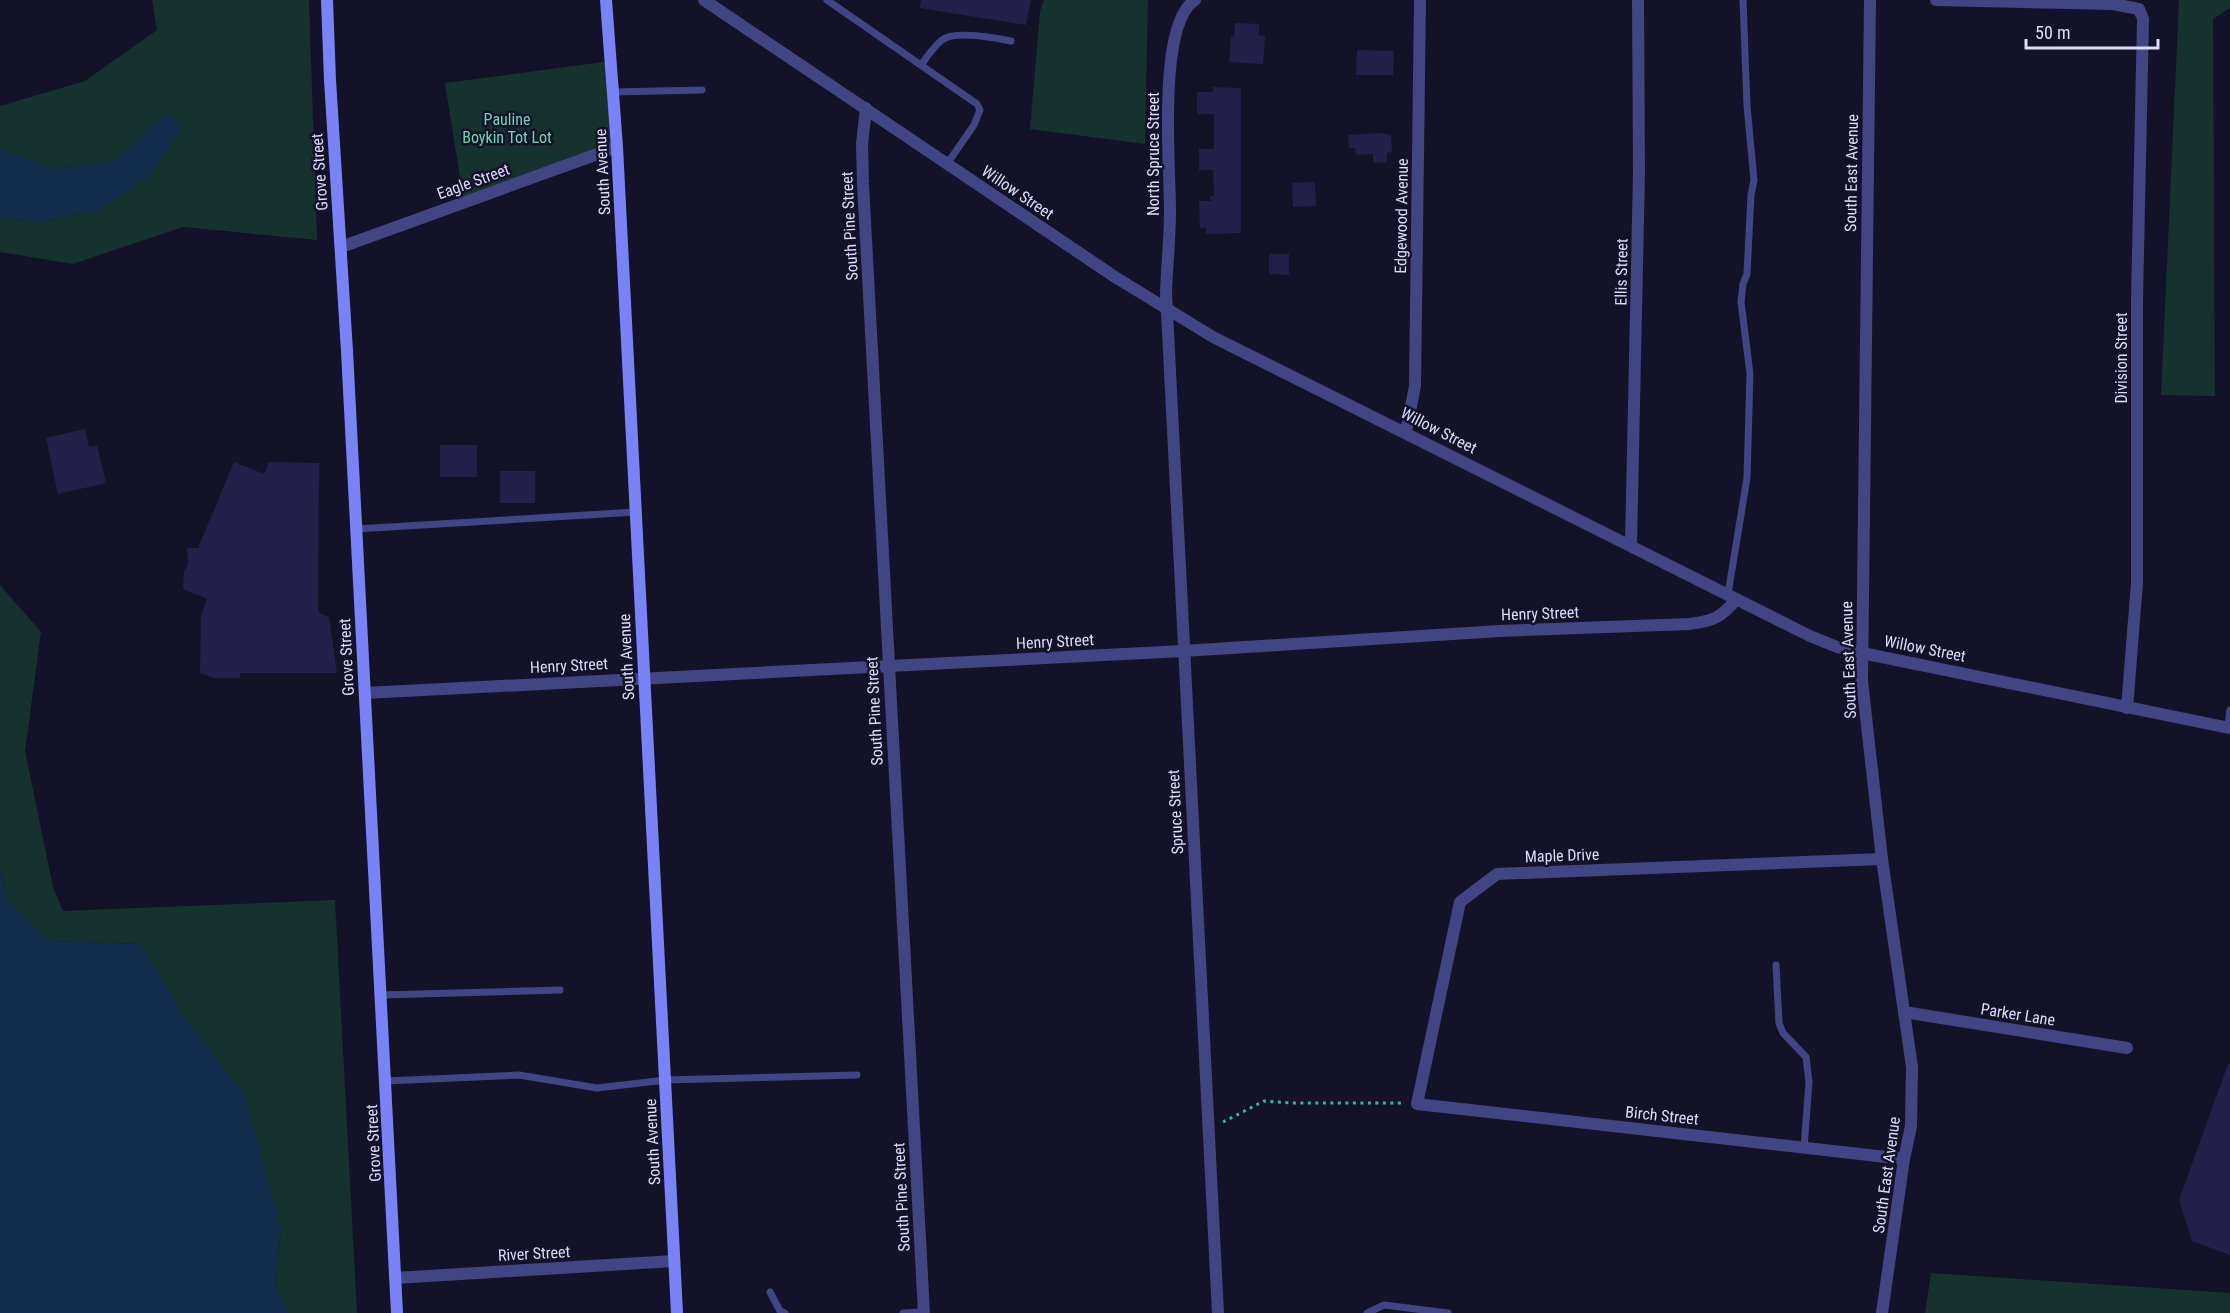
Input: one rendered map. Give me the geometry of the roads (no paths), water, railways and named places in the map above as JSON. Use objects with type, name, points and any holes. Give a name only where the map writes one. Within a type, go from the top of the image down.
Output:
[{"type":"main road","name":"Grove Street","points":[[327,0],[397,1313]]},
{"type":"main road","name":"South Avenue","points":[[606,0],[617,147],[677,1313]]},
{"type":"street","name":"Willow Street","points":[[704,0],[718,4],[947,164],[1115,277],[1213,337],[1810,636],[1838,647],[2229,728]]},
{"type":"street","name":"Edgewood Avenue","points":[[1406,432],[1415,386],[1420,0]]},
{"type":"street","name":"Ellis Street","points":[[1631,545],[1639,172],[1638,0]]},
{"type":"street","name":"South East Avenue","points":[[1870,0],[1862,681],[1882,859],[1912,1067],[1911,1126],[1882,1313]]},
{"type":"street","name":"Division Street","points":[[1936,0],[2113,4],[2139,9],[2143,19],[2137,300],[2137,583],[2127,708]]},
{"type":"street","name":"North Spruce Street","points":[[1166,308],[1170,212],[1167,128],[1169,83],[1176,30],[1182,15],[1193,2]]},
{"type":"street","name":"South Pine Street","points":[[866,108],[862,144],[863,184],[924,1312]]},
{"type":"street","name":"Eagle Street","points":[[341,247],[617,147]]},
{"type":"street","name":"Spruce Street","points":[[1166,308],[1218,1313]]},
{"type":"street","name":"Henry Street","points":[[365,693],[1183,651],[1500,631],[1689,624],[1719,618],[1733,597]]},
{"type":"street","name":"Maple Drive","points":[[1417,1104],[1460,902],[1497,874],[1882,859]]},
{"type":"street","name":"Parker Lane","points":[[1904,1012],[2127,1048]]},
{"type":"street","name":"Birch Street","points":[[1417,1104],[1905,1159]]},
{"type":"street","name":"River Street","points":[[395,1278],[674,1262]]},
{"type":"lane","points":[[1733,597],[1747,478],[1750,374],[1742,302],[1743,284],[1747,273],[1751,195],[1754,180],[1747,106],[1743,0]]},
{"type":"lane","points":[[832,1],[977,104],[980,110],[974,125],[947,164]]},
{"type":"lane","points":[[921,65],[944,39],[957,35],[1011,41]]},
{"type":"lane","points":[[614,92],[702,90]]},
{"type":"lane","points":[[356,529],[636,512]]},
{"type":"lane","points":[[2229,728],[2230,710]]},
{"type":"lane","points":[[1776,965],[1779,1023],[1783,1034],[1806,1057],[1809,1082],[1804,1148]]},
{"type":"lane","points":[[381,995],[560,990]]},
{"type":"lane","points":[[386,1081],[519,1075],[597,1088],[666,1080],[857,1075]]},
{"type":"lane","points":[[770,1292],[780,1311],[785,1313]]},
{"type":"lane","points":[[1367,1313],[1384,1305],[1448,1313]]},
{"type":"lane","points":[[903,1313],[924,1312]]},
{"type":"water","points":[[167,113],[182,128],[148,177],[99,210],[38,223],[0,217],[0,150],[56,169],[117,160]]},
{"type":"water","points":[[0,870],[8,900],[49,941],[140,944],[188,1022],[244,1093],[281,1228],[275,1287],[289,1313],[0,1313]]},
{"type":"park label","name":"Pauline Boykin Tot Lot","points":[[507,128]]}]
